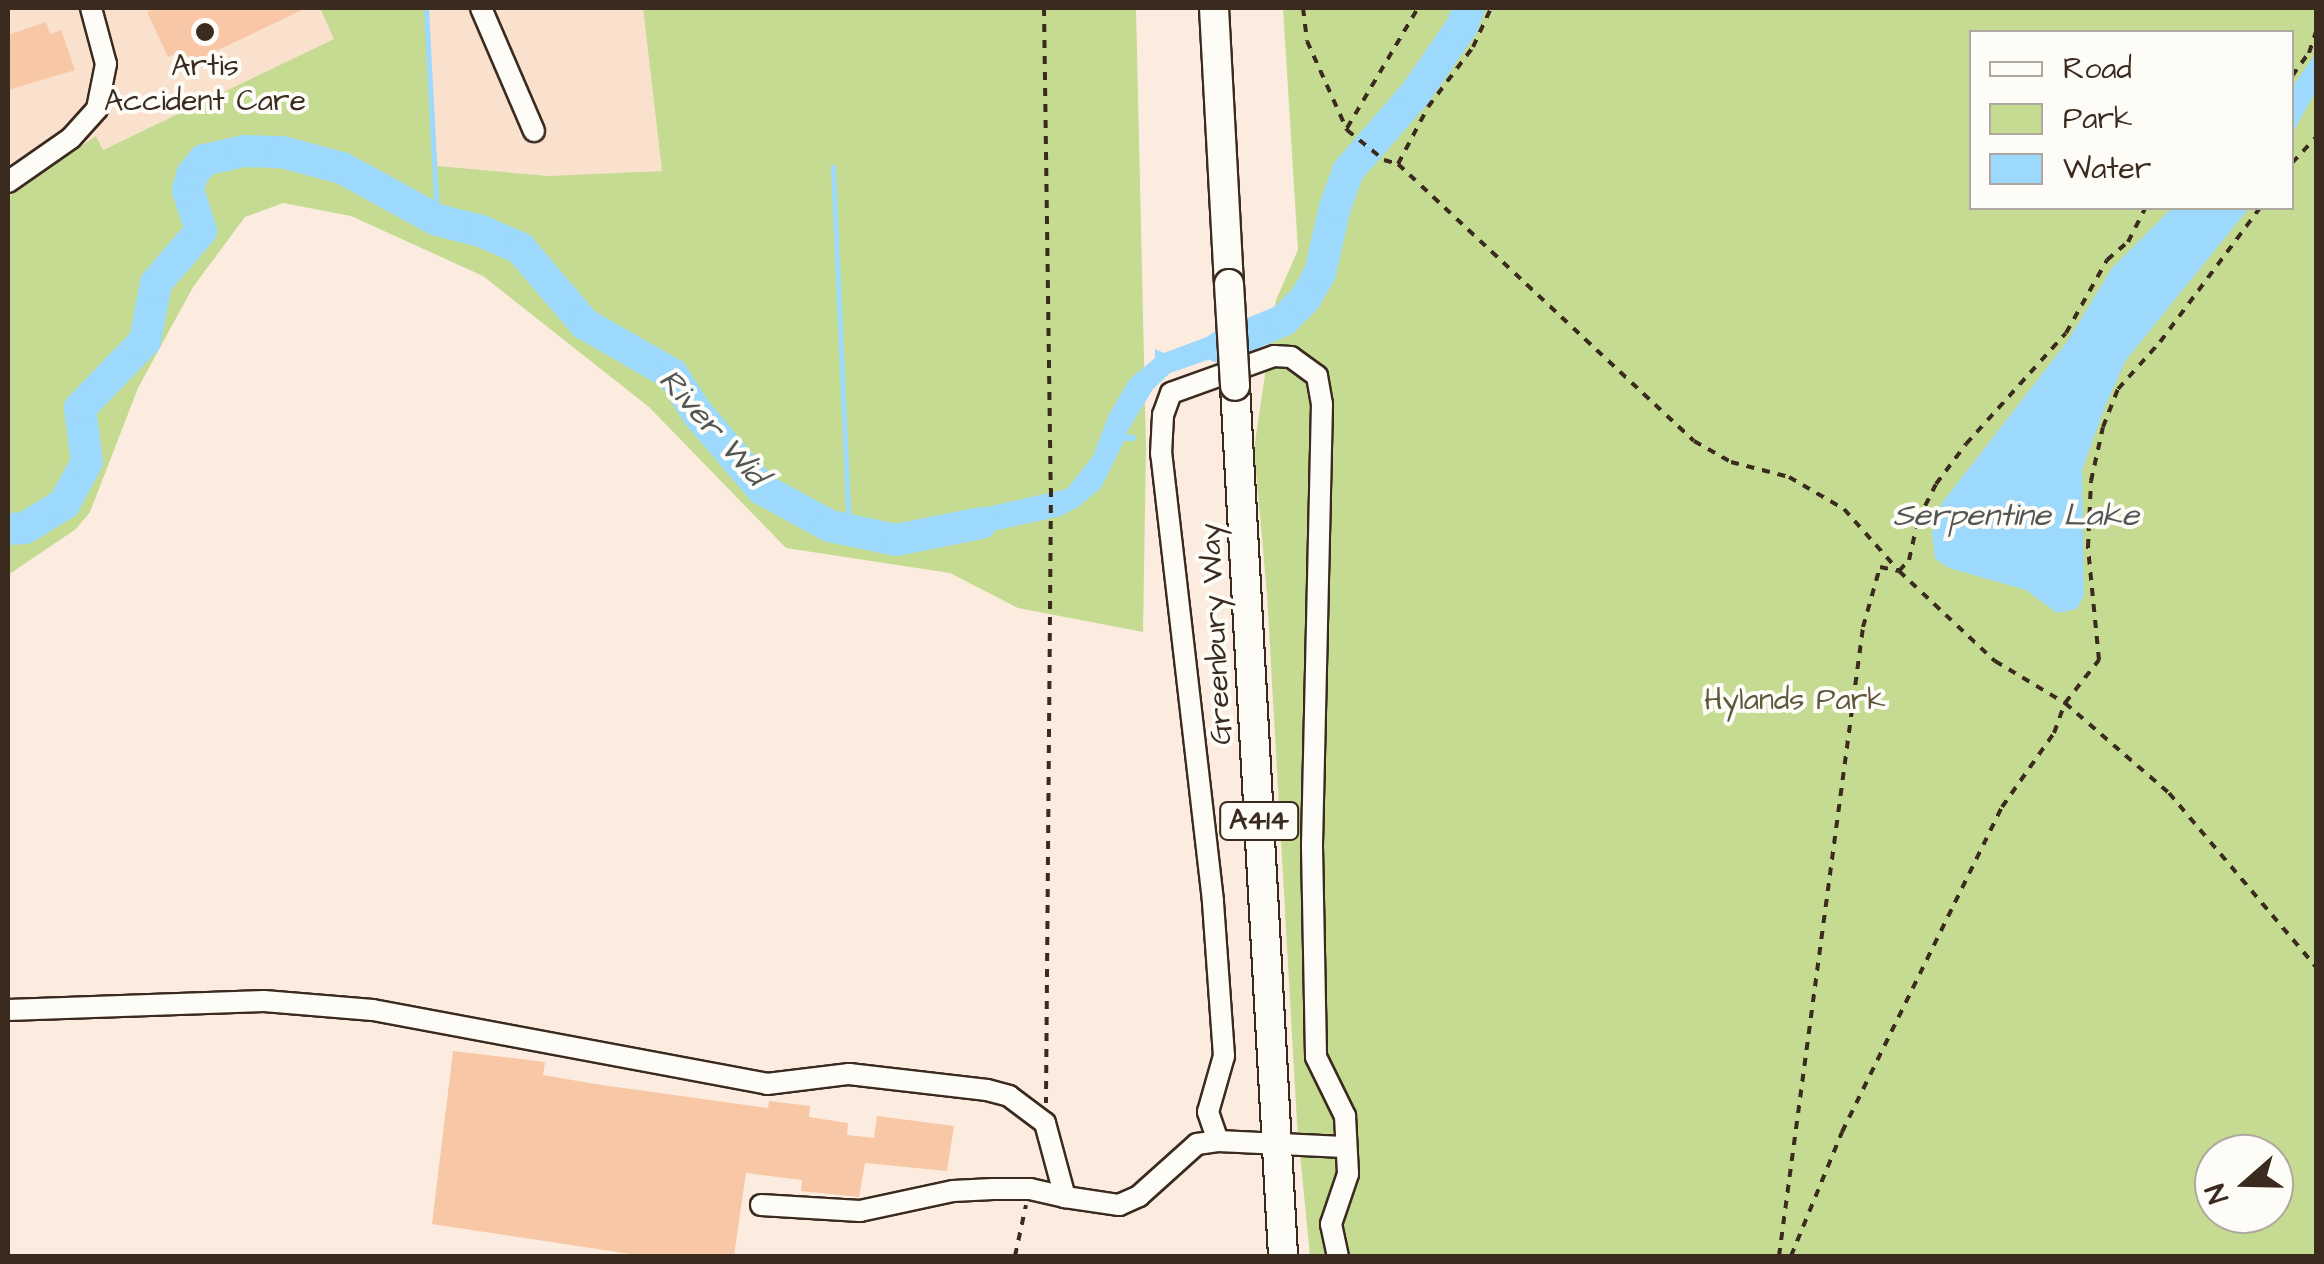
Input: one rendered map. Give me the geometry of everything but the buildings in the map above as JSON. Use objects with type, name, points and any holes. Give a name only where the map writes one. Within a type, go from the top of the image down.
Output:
[{"type":"highway","name":"Greenbury Way","points":[[1214,8],[1283,1256]]},
{"type":"street","points":[[8,182],[84,128],[109,94],[111,50],[90,8]]},
{"type":"street","points":[[480,8],[534,131]]},
{"type":"street","points":[[1218,1141],[1208,1112],[1224,1056],[1214,920],[1161,454],[1163,416],[1171,394],[1274,356],[1291,357],[1317,376],[1322,404],[1312,846],[1316,1057],[1345,1116],[1348,1174],[1331,1224],[1338,1256]]},
{"type":"street","points":[[8,1010],[264,1001],[373,1010],[767,1084],[849,1074],[987,1090],[1008,1096],[1045,1123],[1065,1197]]},
{"type":"street","points":[[762,1205],[860,1212],[953,1191],[1030,1189],[1119,1205],[1139,1196],[1197,1144],[1277,1142],[1344,1147]]},
{"type":"path","points":[[1044,8],[1051,489],[1045,1123]]},
{"type":"path","points":[[1303,8],[1307,41],[1347,130],[1384,160],[1398,164],[1694,441],[1731,462],[1789,477],[1844,508],[1899,571],[1996,661],[2065,703],[2169,792],[2316,967]]},
{"type":"path","points":[[1347,130],[1356,107],[1418,8]]},
{"type":"path","points":[[1398,164],[1428,107],[1473,47],[1490,8]]},
{"type":"path","points":[[2294,73],[2310,53],[2316,32]]},
{"type":"path","points":[[2294,162],[2316,136]]},
{"type":"path","points":[[1899,571],[1909,560],[1918,520],[1936,484],[1966,444],[1987,426],[2066,333],[2107,260],[2128,242],[2144,210]]},
{"type":"path","points":[[1791,1256],[1842,1132],[1872,1078],[2002,807],[2054,733],[2065,703],[2099,660],[2088,547],[2090,494],[2103,427],[2118,389],[2160,342],[2259,210]]},
{"type":"path","points":[[1779,1256],[1863,627],[1880,567],[1899,571]]},
{"type":"shaded area","points":[[8,8],[320,8],[335,39],[102,150],[97,137],[8,197]]},
{"type":"shaded area","points":[[428,8],[643,8],[662,171],[548,176],[437,167]]},
{"type":"green space","points":[[320,8],[428,8],[437,166],[548,176],[662,171],[643,8],[1136,8],[1146,448],[1143,632],[1018,608],[950,573],[786,548],[649,407],[483,276],[351,216],[283,203],[245,217],[193,287],[138,388],[90,512],[76,529],[8,575],[8,197],[96,136],[103,150],[334,39]]},
{"type":"green space","name":"Hylands Park","points":[[1283,8],[2316,8],[2316,1256],[1310,1256],[1297,1123],[1267,594],[1254,449],[1276,300],[1298,250]]},
{"type":"water","points":[[2316,53],[2316,91],[2294,130],[2294,84]]},
{"type":"water","name":"Serpentine Lake","points":[[2170,210],[2247,210],[2126,360],[2082,470],[2084,595],[2077,609],[2057,613],[2026,590],[1949,568],[1935,559],[1932,532],[1942,503],[2067,342],[2112,268]]},
{"type":"water","points":[[1260,317],[1263,341],[1170,373],[1153,389],[1126,434],[1137,436],[1135,441],[1124,441],[1101,488],[1078,507],[1061,516],[940,543],[934,519],[1067,489],[1093,456],[1109,414],[1130,379],[1155,358],[1155,349],[1164,353]]},
{"type":"waterway","points":[[426,8],[437,220]]},
{"type":"waterway","name":"River Wid","points":[[1220,347],[1284,320],[1305,299],[1320,273],[1335,207],[1348,171],[1415,94],[1462,26],[1469,8]]},
{"type":"waterway","name":"River Wid","points":[[8,529],[25,528],[64,504],[87,462],[80,408],[145,341],[156,283],[201,231],[188,190],[192,175],[204,160],[244,151],[282,152],[342,168],[437,220],[481,231],[520,248],[585,324],[672,374],[698,414],[762,489],[830,526],[896,540],[981,523]]},
{"type":"waterway","points":[[833,167],[849,532]]},
{"type":"place","name":"Artis Accident Care","points":[[205,32]]}]
